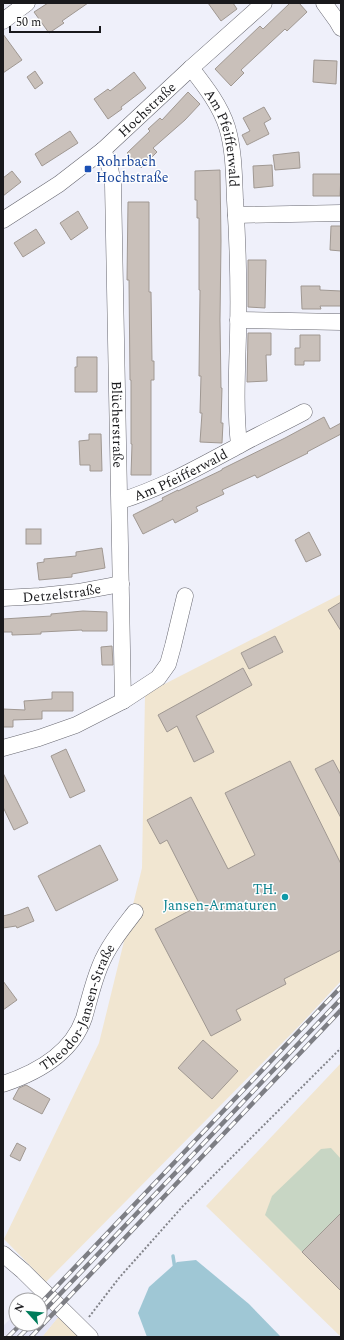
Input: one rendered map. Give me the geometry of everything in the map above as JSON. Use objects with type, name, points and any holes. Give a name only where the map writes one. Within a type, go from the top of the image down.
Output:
[{"type":"street","points":[[3,21],[27,3]]},
{"type":"street","name":"Hochstraße","points":[[3,220],[59,184],[103,150],[191,68],[264,3]]},
{"type":"street","points":[[324,3],[341,28]]},
{"type":"street","name":"Am Pfeifferwald","points":[[191,68],[208,90],[227,127],[231,145],[236,215],[238,320],[237,421],[239,445]]},
{"type":"street","name":"Blücherstraße","points":[[103,150],[110,168],[113,184],[123,700]]},
{"type":"street","points":[[236,215],[341,213]]},
{"type":"street","points":[[238,320],[341,322]]},
{"type":"street","name":"Am Pfeifferwald","points":[[120,501],[148,491],[184,475],[304,412]]},
{"type":"street","name":"Detzelstraße","points":[[3,598],[78,592],[121,584]]},
{"type":"street","points":[[3,748],[76,726],[123,700],[158,678],[168,664],[185,596]]},
{"type":"street","name":"Theodor-Jansen-Straße","points":[[3,1084],[23,1077],[42,1066],[65,1049],[76,1034],[83,1020],[100,965],[110,944],[135,912]]},
{"type":"street","points":[[3,1254],[23,1271],[85,1332]]},
{"type":"path","points":[[85,1332],[119,1278],[183,1206],[341,1048]]},
{"type":"shaded area","points":[[341,594],[341,981],[302,1023],[46,1282],[4,1239],[99,1043],[142,868],[145,694]]},
{"type":"shaded area","points":[[341,1063],[341,1337],[206,1206]]},
{"type":"shaded area","points":[[48,1305],[59,1316],[48,1330]]},
{"type":"shaded area","points":[[59,1316],[80,1337],[42,1337],[46,1332],[48,1332],[48,1330]]},
{"type":"shaded area","points":[[8,1321],[8,1332],[46,1332],[42,1337],[3,1337],[3,1326]]},
{"type":"green space","points":[[331,1148],[341,1159],[341,1213],[302,1252],[265,1215],[272,1196],[321,1149]]},
{"type":"water","points":[[196,1260],[249,1304],[281,1337],[147,1337],[138,1313],[149,1287],[177,1262]]},
{"type":"building","points":[[48,3],[88,3],[62,21],[64,23],[49,33],[34,12]]},
{"type":"building","points":[[208,3],[233,3],[237,9],[221,21]]},
{"type":"building","points":[[290,3],[299,3],[307,12],[287,31],[285,29],[241,70],[244,73],[231,86],[215,69],[260,26],[263,29]]},
{"type":"building","points":[[3,34],[22,60],[3,73]]},
{"type":"building","points":[[314,60],[337,61],[336,84],[313,82]]},
{"type":"building","points":[[35,71],[43,83],[35,89],[27,77]]},
{"type":"building","points":[[134,72],[146,88],[108,119],[94,99],[108,89],[110,91]]},
{"type":"building","points":[[188,92],[200,104],[185,120],[153,148],[157,152],[141,168],[127,153],[150,131],[148,129],[160,118],[162,120]]},
{"type":"building","points":[[264,107],[271,119],[264,123],[269,134],[247,145],[242,135],[250,131],[243,118]]},
{"type":"building","points":[[70,131],[78,143],[42,166],[35,154]]},
{"type":"building","points":[[299,152],[300,168],[275,170],[273,155]]},
{"type":"building","points":[[272,165],[273,186],[254,188],[253,166]]},
{"type":"building","points":[[220,170],[222,443],[200,442],[202,413],[200,413],[201,376],[199,376],[199,218],[197,218],[197,200],[195,200],[195,171]]},
{"type":"building","points":[[12,171],[21,182],[3,196],[3,178]]},
{"type":"building","points":[[313,174],[341,174],[340,196],[313,196]]},
{"type":"building","points":[[128,202],[149,202],[149,292],[151,292],[152,361],[154,361],[154,380],[151,380],[151,475],[131,475],[132,444],[129,280],[127,280]]},
{"type":"building","points":[[78,211],[88,228],[71,240],[60,223]]},
{"type":"building","points":[[331,226],[341,226],[341,251],[330,250]]},
{"type":"building","points":[[36,229],[45,243],[23,257],[14,243]]},
{"type":"building","points":[[248,260],[266,260],[265,308],[248,307]]},
{"type":"building","points":[[301,286],[320,286],[320,290],[341,291],[341,306],[320,306],[321,309],[302,309]]},
{"type":"building","points":[[248,333],[271,333],[271,355],[266,355],[267,381],[247,382]]},
{"type":"building","points":[[300,335],[320,335],[320,361],[304,361],[304,365],[295,365],[295,348],[300,348]]},
{"type":"building","points":[[77,357],[97,357],[97,392],[75,392],[75,367],[77,367]]},
{"type":"building","points":[[324,417],[330,429],[341,423],[341,434],[307,452],[308,453],[257,478],[255,475],[222,490],[224,494],[196,507],[198,511],[175,523],[173,519],[143,534],[133,515],[163,500],[162,498],[222,470]]},
{"type":"building","points":[[89,434],[101,434],[102,471],[90,471],[90,465],[80,465],[79,441],[89,440]]},
{"type":"building","points":[[26,529],[41,529],[41,544],[26,544]]},
{"type":"building","points":[[309,532],[321,555],[306,562],[295,540]]},
{"type":"building","points":[[102,548],[105,568],[72,574],[72,577],[39,580],[37,563],[44,562],[44,559],[76,556],[76,552]]},
{"type":"building","points":[[341,602],[341,631],[328,610]]},
{"type":"building","points":[[83,611],[107,612],[107,631],[82,630],[12,635],[12,632],[3,632],[3,619],[51,616],[51,614]]},
{"type":"building","points":[[275,636],[283,652],[249,669],[241,653]]},
{"type":"building","points":[[112,646],[113,665],[102,665],[101,647]]},
{"type":"building","points":[[243,668],[252,685],[196,716],[214,752],[194,762],[177,726],[167,732],[158,715]]},
{"type":"building","points":[[52,692],[73,692],[73,711],[42,711],[42,719],[13,720],[13,727],[3,727],[3,709],[25,710],[24,701],[52,699]]},
{"type":"building","points":[[66,749],[85,791],[70,798],[51,756]]},
{"type":"building","points":[[333,760],[341,775],[341,818],[315,769]]},
{"type":"building","points":[[290,761],[341,864],[341,950],[284,979],[286,984],[236,1010],[241,1020],[211,1036],[155,929],[200,905],[167,840],[160,844],[147,820],[191,797],[228,869],[255,855],[225,793]]},
{"type":"building","points":[[3,773],[28,823],[14,830],[3,807]]},
{"type":"building","points":[[100,845],[118,880],[56,911],[38,876]]},
{"type":"building","points":[[28,907],[34,921],[17,928],[16,926],[3,928],[3,916]]},
{"type":"building","points":[[3,981],[17,1000],[3,1010]]},
{"type":"building","points":[[203,1040],[238,1071],[212,1099],[178,1068]]},
{"type":"building","points":[[26,1085],[50,1099],[42,1114],[13,1099],[19,1088]]},
{"type":"building","points":[[17,1143],[26,1148],[20,1161],[10,1156]]},
{"type":"building","points":[[341,1213],[341,1291],[302,1252]]},
{"type":"waterway","points":[[173,1256],[175,1269]]},
{"type":"railway","points":[[48,1296],[341,987]]},
{"type":"railway","points":[[48,1307],[341,999]]},
{"type":"railway","points":[[31,1337],[341,1010]]},
{"type":"railway","points":[[8,1337],[13,1332]]},
{"type":"railway","points":[[19,1337],[24,1332]]},
{"type":"place","name":"Rohrbach Hochstraße","points":[[88,169]]},
{"type":"place","name":"TH. Jansen-Armaturen","points":[[285,897]]}]
